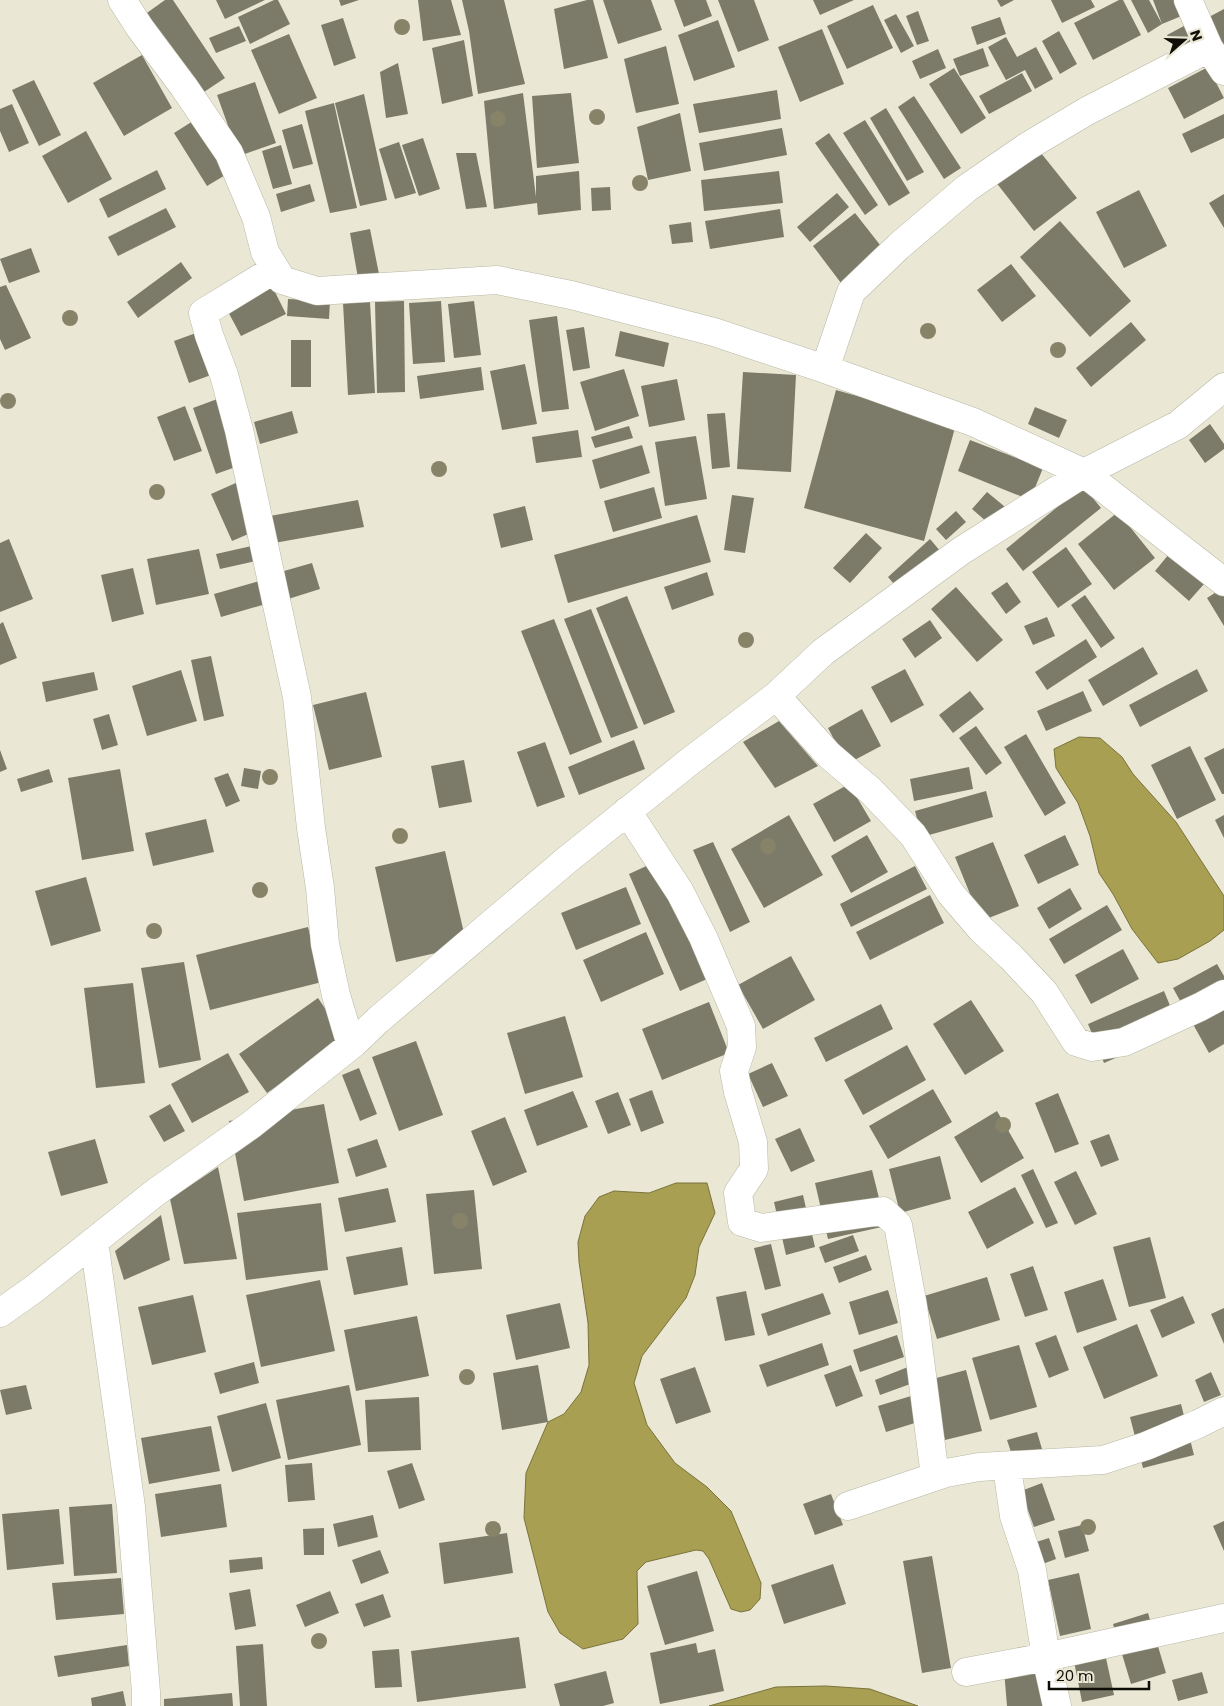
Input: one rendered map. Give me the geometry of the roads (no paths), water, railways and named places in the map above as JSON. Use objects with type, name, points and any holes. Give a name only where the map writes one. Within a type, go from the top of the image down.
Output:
[{"type":"street","points":[[122,0],[229,153],[256,217],[264,252],[282,280],[317,291],[497,280],[654,315],[714,332],[973,422],[1084,473],[1224,582]]},
{"type":"street","points":[[1188,0],[1209,48],[1224,71]]},
{"type":"street","points":[[825,369],[851,292],[899,246],[967,188],[1028,146],[1087,111],[1209,48]]},
{"type":"street","points":[[275,270],[203,313],[224,375],[239,430],[297,697],[325,944],[336,995],[348,1035],[354,1043]]},
{"type":"street","points":[[0,1312],[34,1289],[156,1192],[251,1125],[354,1043],[378,1020],[568,859],[689,762],[776,696],[823,652],[962,551],[1084,473],[1178,425],[1224,387]]},
{"type":"street","points":[[776,696],[829,755],[871,791],[913,835],[951,894],[981,929],[1044,992],[1076,1042],[1092,1047],[1124,1042],[1224,994]]},
{"type":"street","points":[[627,811],[680,892],[703,937],[741,1026],[742,1047],[734,1071],[738,1092],[753,1142],[754,1169],[738,1193],[742,1222],[762,1228],[883,1211],[898,1225],[913,1306],[935,1476]]},
{"type":"street","points":[[94,1241],[131,1507],[146,1706]]},
{"type":"street","points":[[848,1506],[935,1476],[979,1467],[1007,1467],[1102,1460],[1146,1446],[1224,1411]]},
{"type":"street","points":[[1007,1467],[1014,1516],[1032,1570],[1046,1657],[1057,1706]]},
{"type":"street","points":[[966,1672],[1046,1657],[1224,1618]]}]
